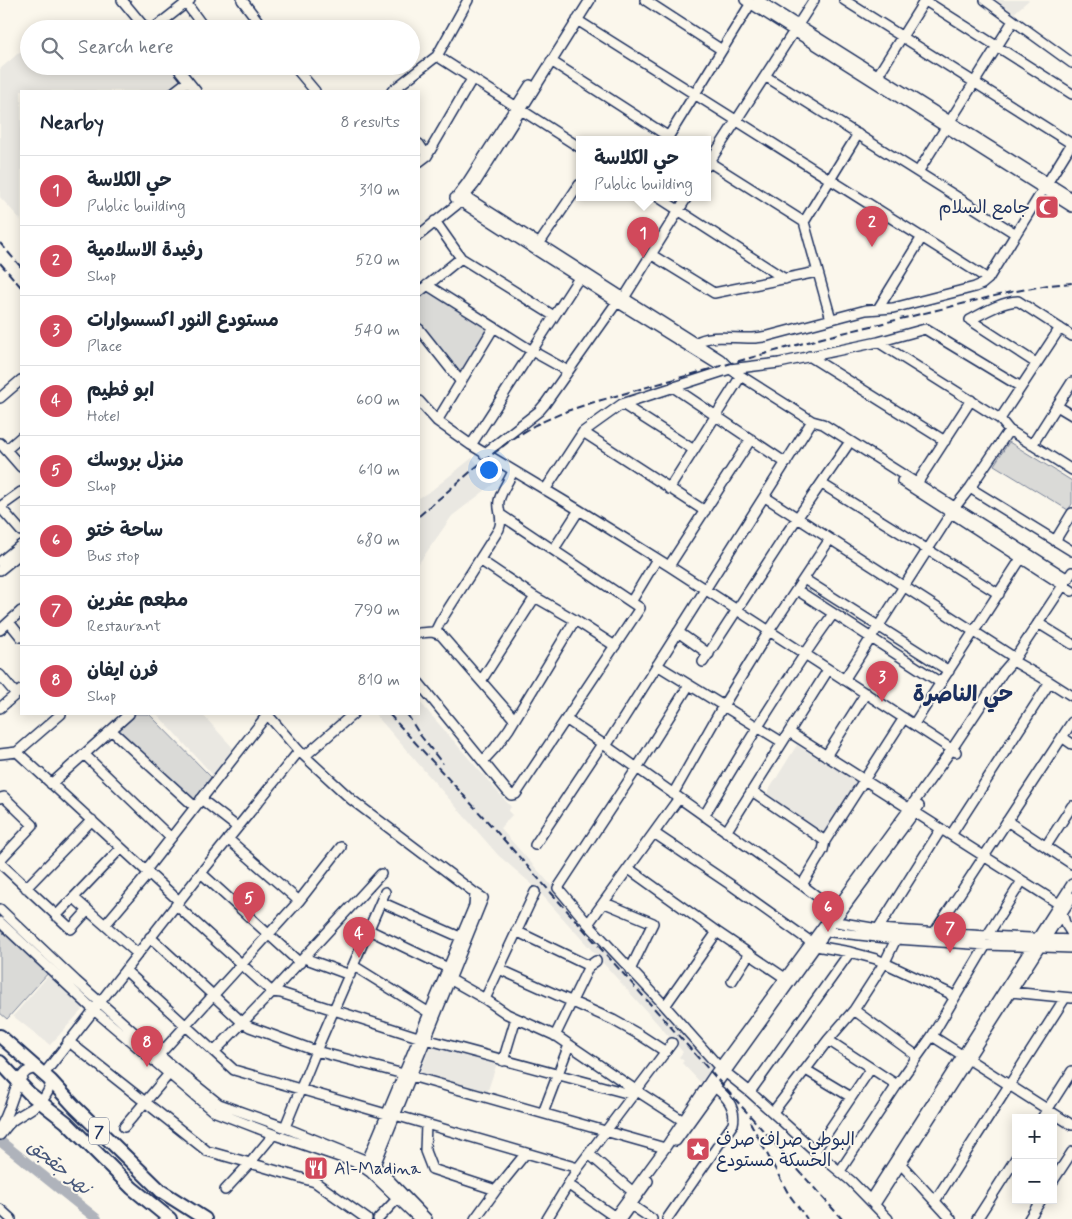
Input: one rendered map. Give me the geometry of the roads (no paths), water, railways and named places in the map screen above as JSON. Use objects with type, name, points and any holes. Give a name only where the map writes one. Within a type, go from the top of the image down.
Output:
[{"type":"highway","name":"7","points":[[0,1036],[44,1074],[74,1107],[161,1191],[205,1219]]},
{"type":"highway","name":"7","points":[[0,1062],[19,1083],[66,1122],[132,1188],[170,1219]]},
{"type":"street","points":[[122,0],[139,20]]},
{"type":"street","points":[[242,0],[257,20]]},
{"type":"street","points":[[420,234],[474,185],[583,0]]},
{"type":"street","points":[[519,108],[590,0]]},
{"type":"street","points":[[645,0],[722,50]]},
{"type":"street","points":[[711,159],[814,0]]},
{"type":"street","points":[[695,342],[706,338],[763,337],[871,309],[893,308],[982,284],[988,279],[1072,144],[844,0]]},
{"type":"street","points":[[878,75],[924,0],[1072,94]]},
{"type":"street","points":[[985,0],[1072,63]]},
{"type":"street","points":[[420,69],[437,56],[465,1]]},
{"type":"street","points":[[669,136],[751,1],[878,75],[948,124]]},
{"type":"street","points":[[165,20],[188,2],[200,20]]},
{"type":"street","points":[[577,20],[988,279]]},
{"type":"street","points":[[918,172],[1013,20]]},
{"type":"street","points":[[796,28],[1045,185],[1072,198]]},
{"type":"street","points":[[437,56],[576,145]]},
{"type":"street","points":[[551,61],[665,136]]},
{"type":"street","points":[[183,75],[195,90]]},
{"type":"street","points":[[302,75],[314,90]]},
{"type":"street","points":[[393,90],[413,75]]},
{"type":"street","points":[[765,76],[1016,234]]},
{"type":"street","points":[[420,161],[427,156],[472,79]]},
{"type":"street","points":[[176,90],[188,81]]},
{"type":"street","points":[[804,222],[858,134]]},
{"type":"street","points":[[420,146],[427,156]]},
{"type":"street","points":[[711,166],[804,222],[830,319]]},
{"type":"street","points":[[1045,185],[1072,207]]},
{"type":"street","points":[[540,244],[576,190]]},
{"type":"street","points":[[420,224],[460,197]]},
{"type":"street","points":[[460,197],[540,244],[716,364],[730,369]]},
{"type":"street","points":[[460,197],[579,278],[695,342],[720,359],[730,369],[812,421],[820,430],[916,486]]},
{"type":"street","points":[[664,201],[785,279]]},
{"type":"street","points":[[484,454],[539,411],[548,401],[652,255],[685,201]]},
{"type":"street","points":[[435,222],[461,258],[554,316]]},
{"type":"street","points":[[878,309],[922,237]]},
{"type":"street","points":[[652,255],[714,292],[817,272]]},
{"type":"street","points":[[420,291],[461,258]]},
{"type":"street","points":[[471,445],[579,278]]},
{"type":"street","points":[[428,285],[568,371]]},
{"type":"street","points":[[1036,363],[970,320],[993,308],[1012,301],[1018,301],[1072,336]]},
{"type":"street","points":[[438,421],[494,327]]},
{"type":"street","points":[[1000,419],[1060,328]]},
{"type":"street","points":[[545,490],[583,432],[622,404],[730,369],[768,365],[878,342],[926,329],[1021,387]]},
{"type":"street","points":[[420,330],[461,382]]},
{"type":"street","points":[[878,342],[1000,419],[1009,430],[1072,470]]},
{"type":"street","points":[[809,356],[945,441]]},
{"type":"street","points":[[669,488],[741,376]]},
{"type":"street","points":[[0,398],[20,381]]},
{"type":"street","points":[[1032,445],[1072,383]]},
{"type":"street","points":[[673,387],[786,463]]},
{"type":"street","points":[[916,486],[971,400]]},
{"type":"street","points":[[420,402],[438,421],[484,454],[669,566],[954,750]]},
{"type":"street","points":[[622,404],[694,450]]},
{"type":"street","points":[[1057,406],[1072,415]]},
{"type":"street","points":[[535,845],[657,665],[812,421]]},
{"type":"street","points":[[812,421],[823,424],[916,486],[1068,579],[1072,591]]},
{"type":"street","points":[[844,680],[928,549],[1009,430]]},
{"type":"street","points":[[583,432],[705,511]]},
{"type":"street","points":[[20,438],[3,447],[20,466]]},
{"type":"street","points":[[669,566],[751,439]]},
{"type":"street","points":[[703,662],[787,533],[847,446]]},
{"type":"street","points":[[435,632],[499,529],[502,521],[499,505],[500,499],[513,472]]},
{"type":"street","points":[[822,484],[999,594]]},
{"type":"street","points":[[970,488],[1072,551]]},
{"type":"street","points":[[20,493],[0,507],[20,530]]},
{"type":"street","points":[[765,497],[1072,696]]},
{"type":"street","points":[[554,549],[579,510]]},
{"type":"street","points":[[954,510],[1022,558],[1068,579]]},
{"type":"street","points":[[1055,541],[1072,513]]},
{"type":"street","points":[[420,684],[507,791],[511,795],[516,794],[640,608],[501,515]]},
{"type":"street","points":[[588,924],[654,833],[676,796],[723,706],[769,631],[830,539]]},
{"type":"street","points":[[0,562],[20,546]]},
{"type":"street","points":[[0,570],[20,558]]},
{"type":"street","points":[[914,724],[1022,558]]},
{"type":"street","points":[[631,602],[657,559]]},
{"type":"street","points":[[480,560],[535,597],[615,646]]},
{"type":"street","points":[[804,579],[948,671]]},
{"type":"street","points":[[616,1218],[631,1205],[711,1085],[912,811],[1009,671],[1014,660],[1068,579]]},
{"type":"street","points":[[796,590],[941,683]]},
{"type":"street","points":[[481,681],[535,597]]},
{"type":"street","points":[[0,630],[20,613]]},
{"type":"street","points":[[704,816],[757,727],[804,654],[833,614]]},
{"type":"street","points":[[483,761],[502,738],[575,620]]},
{"type":"street","points":[[9,622],[20,636]]},
{"type":"street","points":[[1038,623],[1072,644]]},
{"type":"street","points":[[420,633],[435,632],[441,635],[514,719]]},
{"type":"street","points":[[678,632],[709,654]]},
{"type":"street","points":[[657,665],[782,742]]},
{"type":"street","points":[[726,832],[828,670]]},
{"type":"street","points":[[0,676],[19,692],[0,708]]},
{"type":"street","points":[[951,835],[1050,682]]},
{"type":"street","points":[[689,685],[558,888],[588,924],[722,1070],[840,1171],[888,1219]]},
{"type":"street","points":[[826,756],[866,693]]},
{"type":"street","points":[[0,754],[17,752],[60,715]]},
{"type":"street","points":[[51,784],[128,715]]},
{"type":"street","points":[[105,925],[148,872],[171,838],[266,715]]},
{"type":"street","points":[[268,715],[302,754],[352,800],[483,898],[422,1038],[371,1166]]},
{"type":"street","points":[[3,1125],[27,1112],[40,1102],[47,1093],[44,1074],[68,1041],[238,827],[302,754],[352,715]]},
{"type":"street","points":[[802,885],[823,850],[825,841],[904,718]]},
{"type":"street","points":[[567,720],[835,910]]},
{"type":"street","points":[[934,932],[1072,722]]},
{"type":"street","points":[[111,730],[195,807]]},
{"type":"street","points":[[789,732],[1022,881],[1060,909],[1065,923],[1072,934]]},
{"type":"street","points":[[1062,737],[1072,744]]},
{"type":"street","points":[[17,752],[148,872],[272,992],[503,1061],[635,1093]]},
{"type":"street","points":[[84,754],[171,838]]},
{"type":"street","points":[[752,791],[825,841]]},
{"type":"street","points":[[0,798],[4,797],[33,825],[0,862],[71,929],[88,910]]},
{"type":"street","points":[[201,799],[238,827]]},
{"type":"street","points":[[1046,846],[1072,806]]},
{"type":"street","points":[[830,921],[835,910],[912,811]]},
{"type":"street","points":[[26,888],[92,820]]},
{"type":"street","points":[[1007,821],[1072,864]]},
{"type":"street","points":[[878,929],[941,829]]},
{"type":"street","points":[[654,833],[814,944],[876,958],[949,993],[954,998]]},
{"type":"street","points":[[228,839],[299,901]]},
{"type":"street","points":[[159,1056],[299,901],[341,847]]},
{"type":"street","points":[[56,916],[122,848]]},
{"type":"street","points":[[629,869],[785,978]]},
{"type":"street","points":[[201,872],[269,934],[302,960],[350,975]]},
{"type":"street","points":[[214,1052],[381,874]]},
{"type":"street","points":[[840,1171],[932,1036],[1022,881]]},
{"type":"street","points":[[873,1202],[1060,909],[1072,884]]},
{"type":"street","points":[[285,1127],[316,1051],[386,892]]},
{"type":"street","points":[[485,999],[535,892]]},
{"type":"street","points":[[422,1038],[428,1012],[449,974],[460,937],[474,906],[475,893]]},
{"type":"street","points":[[1060,909],[1072,897]]},
{"type":"street","points":[[74,898],[138,954]]},
{"type":"street","points":[[381,902],[460,937]]},
{"type":"street","points":[[605,903],[654,923],[630,970]]},
{"type":"street","points":[[0,909],[76,981],[97,1006],[168,1074],[213,1112],[357,1163],[371,1166],[419,1219]]},
{"type":"street","points":[[830,921],[878,929],[934,932],[987,940]]},
{"type":"street","points":[[0,922],[97,1006],[219,1104],[285,1127],[371,1166],[427,1219]]},
{"type":"street","points":[[369,930],[449,974],[507,1014],[555,1036],[635,1093],[682,1120]]},
{"type":"street","points":[[823,931],[896,939],[1039,942],[1072,940]]},
{"type":"street","points":[[516,932],[593,963],[571,1001],[555,1036]]},
{"type":"street","points":[[665,1006],[717,932]]},
{"type":"street","points":[[150,938],[243,1023],[250,1027],[316,1051],[665,1148]]},
{"type":"street","points":[[773,1112],[828,1040],[854,1010],[886,962],[896,939]]},
{"type":"street","points":[[1039,942],[1072,948]]},
{"type":"street","points":[[966,1057],[1011,992],[1039,942]]},
{"type":"street","points":[[722,1070],[785,978],[814,944]]},
{"type":"street","points":[[750,1092],[850,952]]},
{"type":"street","points":[[732,981],[749,954]]},
{"type":"street","points":[[354,966],[428,1012]]},
{"type":"street","points":[[499,969],[620,1024],[666,1052]]},
{"type":"street","points":[[125,970],[234,1070],[578,1168]]},
{"type":"street","points":[[934,1201],[1068,998],[1011,992]]},
{"type":"street","points":[[854,1010],[917,1056]]},
{"type":"street","points":[[503,1061],[516,1018]]},
{"type":"street","points":[[932,1036],[1072,1125]]},
{"type":"street","points":[[828,1040],[897,1085]]},
{"type":"street","points":[[68,1041],[207,1151],[315,1182],[367,1219]]},
{"type":"street","points":[[547,1219],[578,1168],[672,1043]]},
{"type":"street","points":[[543,1113],[569,1045]]},
{"type":"street","points":[[815,1151],[870,1068]]},
{"type":"street","points":[[0,1135],[19,1083],[26,1073],[31,1070],[44,1074]]},
{"type":"street","points":[[806,1070],[851,1096]]},
{"type":"street","points":[[1044,1114],[1072,1071]]},
{"type":"street","points":[[124,1127],[168,1074]]},
{"type":"street","points":[[616,1218],[665,1148],[682,1120],[711,1085]]},
{"type":"street","points":[[667,1219],[733,1124],[734,1113],[730,1104],[724,1094],[711,1085]]},
{"type":"street","points":[[426,1124],[425,1150],[432,1169],[496,1190]]},
{"type":"street","points":[[225,1190],[274,1134]]},
{"type":"street","points":[[1057,1176],[1072,1152]]},
{"type":"street","points":[[475,1219],[526,1153]]},
{"type":"street","points":[[589,1154],[633,1192]]},
{"type":"street","points":[[977,1219],[1015,1159]]},
{"type":"street","points":[[899,1161],[951,1219]]},
{"type":"street","points":[[568,1184],[616,1218]]},
{"type":"street","points":[[378,1219],[398,1198]]},
{"type":"street","points":[[1029,1219],[1038,1204]]},
{"type":"street","points":[[631,1205],[652,1219]]},
{"type":"street","points":[[0,1209],[11,1219]]},
{"type":"waterway","name":"نهر جقجق","points":[[0,1141],[97,1219]]},
{"type":"railway","points":[[0,243],[20,266]]},
{"type":"railway","points":[[0,263],[20,286]]},
{"type":"railway","points":[[420,515],[511,440],[535,425],[567,411],[822,338],[1011,292],[1048,285],[1072,283]]},
{"type":"railway","points":[[390,715],[488,822],[842,1219]]},
{"type":"railway","points":[[408,715],[420,735],[443,764]]},
{"type":"railway","points":[[750,1122],[788,1193],[807,1219]]},
{"type":"place","name":"جامع السلام","points":[[1047,207]]},
{"type":"place","name":"رفيدة الاسلامية","points":[[872,247]]},
{"type":"place","name":"حي الكلاسة","points":[[643,258]]},
{"type":"place","name":"مستودع النور اكسسوارات","points":[[882,702]]},
{"type":"place","name":"منزل بروسك","points":[[249,923]]},
{"type":"place","name":"ساحة ختو","points":[[828,932]]},
{"type":"place","name":"مطعم عفرين","points":[[950,953]]},
{"type":"place","name":"ابو فطيم","points":[[359,958]]},
{"type":"place","name":"فرن ايفان","points":[[147,1067]]},
{"type":"place","name":"البوطي صراف صرف الحسكة مستودع","points":[[698,1149]]},
{"type":"place","name":"Al-Madina","points":[[316,1168]]},
{"type":"district","name":"حي الناصرة","points":[[963,693]]}]
